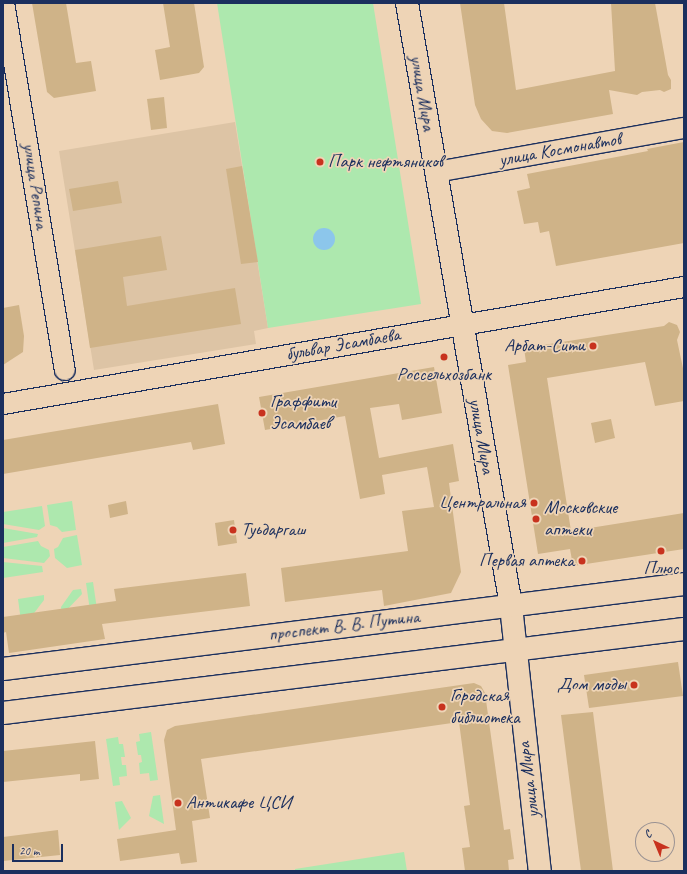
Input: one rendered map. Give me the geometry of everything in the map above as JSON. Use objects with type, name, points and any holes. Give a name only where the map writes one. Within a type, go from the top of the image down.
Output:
[{"type":"main road","name":"улица Мира","points":[[407,3],[511,606],[540,871]]},
{"type":"main road","name":"проспект В. В. Путина","points":[[3,669],[684,584]]},
{"type":"main road","points":[[3,713],[684,629]]},
{"type":"street","name":"улица Репина","points":[[4,3],[65,370]]},
{"type":"street","name":"улица Космонавтов","points":[[436,172],[684,128]]},
{"type":"street","name":"бульвар Эсамбаева","points":[[3,404],[684,287]]},
{"type":"shaded area","points":[[235,122],[268,328],[254,331],[256,344],[94,370],[59,151]]},
{"type":"green space","name":"Парк нефтяников","points":[[217,3],[373,3],[421,304],[268,328]]},
{"type":"green space","points":[[72,501],[76,530],[62,532],[57,527],[50,525],[47,505]]},
{"type":"green space","points":[[42,506],[45,526],[39,530],[3,524],[3,512]]},
{"type":"green space","points":[[3,528],[38,534],[37,537],[3,543]]},
{"type":"green space","points":[[77,535],[82,565],[67,568],[55,558],[54,549],[58,547],[63,538]]},
{"type":"green space","points":[[38,541],[41,546],[49,550],[50,556],[44,563],[3,558],[3,547]]},
{"type":"green space","points":[[3,562],[42,566],[43,572],[3,578]]},
{"type":"green space","points":[[93,582],[99,623],[92,624],[86,583]]},
{"type":"green space","points":[[81,589],[82,594],[62,615],[61,607],[73,590]]},
{"type":"green space","points":[[44,595],[44,600],[22,629],[18,599]]},
{"type":"green space","points":[[151,732],[158,780],[150,781],[149,773],[140,774],[139,763],[142,762],[141,755],[138,755],[136,742],[140,741],[139,734]]},
{"type":"green space","points":[[118,737],[119,744],[123,744],[125,757],[121,757],[122,765],[126,765],[127,776],[119,777],[120,785],[113,786],[106,739]]},
{"type":"green space","points":[[160,795],[164,824],[149,816],[153,796]]},
{"type":"green space","points":[[122,801],[131,818],[119,830],[115,802]]},
{"type":"green space","points":[[404,852],[407,871],[295,871],[295,869]]},
{"type":"water","points":[[324,228],[332,231],[335,239],[332,247],[324,250],[316,247],[313,239],[316,231]]},
{"type":"building","points":[[32,3],[66,3],[76,63],[91,61],[96,91],[54,98],[47,92]]},
{"type":"building","points":[[163,3],[194,3],[204,67],[199,73],[160,80],[155,50],[170,47]]},
{"type":"building","points":[[460,3],[504,3],[516,90],[615,71],[611,3],[655,3],[668,75],[671,80],[671,89],[664,92],[660,90],[642,92],[637,95],[609,90],[613,114],[507,133],[492,131],[481,119],[475,105]]},
{"type":"building","points":[[164,97],[167,128],[151,130],[147,99]]},
{"type":"building","points":[[684,142],[684,243],[556,266],[549,231],[540,233],[538,222],[524,224],[517,191],[530,188],[527,174],[648,151],[647,149]]},
{"type":"building","points":[[242,166],[258,262],[241,264],[226,169]]},
{"type":"building","points":[[118,181],[122,203],[73,211],[69,189]]},
{"type":"building","points":[[161,236],[167,270],[123,277],[127,306],[235,288],[241,324],[90,348],[75,250]]},
{"type":"building","points":[[19,305],[24,336],[23,352],[3,365],[3,308]]},
{"type":"building","points":[[669,322],[677,325],[680,332],[677,340],[684,373],[684,401],[655,406],[645,362],[547,378],[571,531],[684,513],[684,549],[573,566],[570,549],[538,554],[508,365],[526,362],[524,348],[664,326]]},
{"type":"building","points":[[434,367],[442,413],[402,420],[399,404],[370,408],[379,458],[453,444],[459,481],[449,483],[461,572],[451,593],[384,606],[382,590],[285,602],[281,568],[408,551],[402,511],[434,507],[427,467],[382,475],[385,494],[360,499],[345,416],[265,430],[259,397]]},
{"type":"building","points":[[218,404],[225,444],[193,450],[191,442],[3,474],[3,440]]},
{"type":"building","points":[[611,419],[615,438],[595,443],[591,423]]},
{"type":"building","points":[[126,501],[128,514],[110,518],[108,505]]},
{"type":"building","points":[[234,520],[237,543],[218,546],[215,523]]},
{"type":"building","points":[[246,573],[250,606],[102,624],[105,639],[9,653],[6,632],[3,633],[3,617],[116,601],[114,589]]},
{"type":"building","name":"Дом моды","points":[[678,662],[683,696],[589,708],[584,675]]},
{"type":"building","points":[[474,683],[481,686],[485,693],[504,830],[510,829],[514,859],[508,860],[509,871],[465,871],[462,848],[470,847],[464,806],[470,805],[459,722],[201,759],[210,818],[192,821],[197,862],[181,864],[179,853],[120,861],[117,839],[176,830],[164,740],[167,730],[175,726]]},
{"type":"building","points":[[593,712],[613,871],[581,871],[561,715]]},
{"type":"building","points":[[95,741],[99,779],[80,781],[80,774],[3,782],[3,751]]},
{"type":"building","points":[[58,830],[60,855],[3,861],[3,837]]},
{"type":"place","name":"Парк нефтяников","points":[[320,162]]},
{"type":"place","name":"Арбат-Сити","points":[[593,346]]},
{"type":"place","name":"Россельхозбанк","points":[[444,357]]},
{"type":"place","name":"Граффити Эсамбаев","points":[[262,413]]},
{"type":"place","name":"Центральная","points":[[534,503]]},
{"type":"place","name":"Московские аптеки","points":[[536,519]]},
{"type":"place","name":"Туьдаргаш","points":[[233,530]]},
{"type":"place","name":"Плюс","points":[[661,551]]},
{"type":"place","name":"Первая аптека","points":[[582,561]]},
{"type":"place","name":"Дом моды","points":[[634,685]]},
{"type":"place","name":"Городская библиотека","points":[[442,707]]},
{"type":"place","name":"Антикафе ЦСИ","points":[[178,803]]}]
